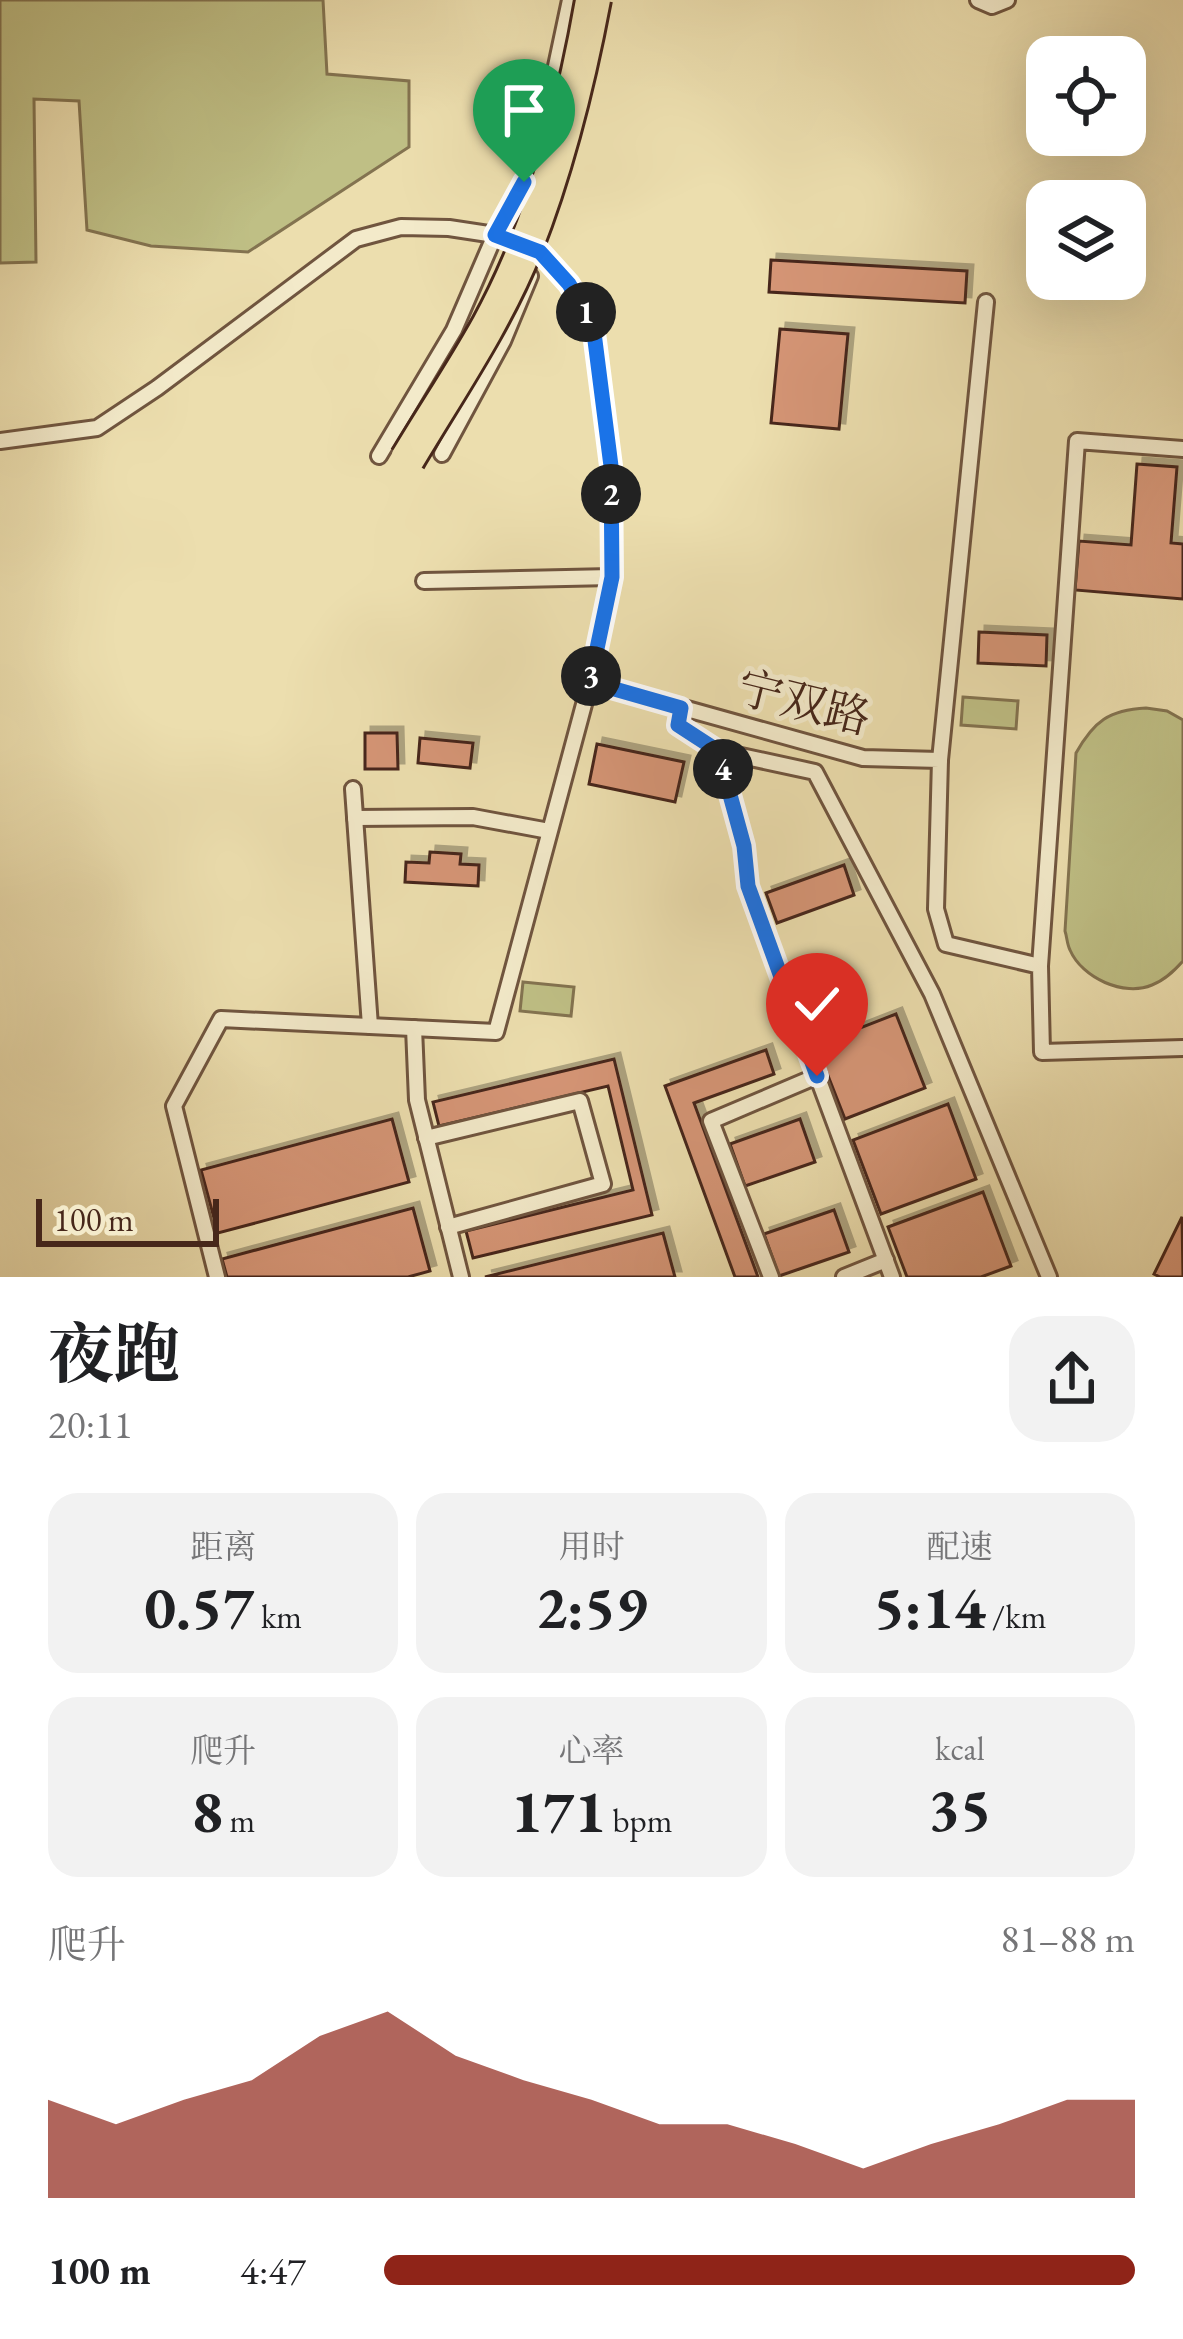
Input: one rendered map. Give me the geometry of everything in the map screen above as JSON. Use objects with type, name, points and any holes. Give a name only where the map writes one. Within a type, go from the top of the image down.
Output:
[{"type":"highway","points":[[585,0],[570,80],[518,246],[408,459],[496,325],[531,253],[568,142],[603,0]]},
{"type":"street","points":[[379,456],[454,330],[524,182],[548,104],[570,0]]},
{"type":"street","points":[[442,454],[503,341],[562,190],[598,45],[603,0]]},
{"type":"street","points":[[978,0],[992,5],[1006,0]]},
{"type":"street","points":[[0,441],[97,428],[158,388],[356,238],[401,227],[495,235],[540,252],[569,284],[593,325],[611,466],[612,577],[590,682],[496,1032],[221,1019],[174,1106],[218,1277]]},
{"type":"street","points":[[986,302],[940,760],[936,909],[946,944],[1040,966]]},
{"type":"street","points":[[1183,449],[1077,441],[1040,966],[1042,1052],[1183,1048]]},
{"type":"street","points":[[424,581],[612,577]]},
{"type":"street","name":"宁双路","points":[[590,682],[862,758],[940,760]]},
{"type":"street","points":[[681,708],[678,725],[718,751],[814,772],[932,994],[1049,1277]]},
{"type":"street","points":[[718,751],[744,846],[748,886],[892,1277]]},
{"type":"street","points":[[352,789],[370,1026]]},
{"type":"street","points":[[355,818],[473,817],[549,831]]},
{"type":"street","points":[[415,1028],[417,1100],[461,1277]]},
{"type":"street","points":[[771,1277],[711,1120],[817,1076]]},
{"type":"street","points":[[426,1138],[580,1101],[604,1184],[448,1227]]},
{"type":"street","points":[[844,1277],[886,1260]]},
{"type":"green space","points":[[0,0],[323,0],[327,74],[409,81],[409,147],[248,252],[151,246],[87,230],[79,101],[34,99],[36,262],[0,263]]},
{"type":"green space","points":[[963,697],[1018,701],[1016,729],[961,725]]},
{"type":"green space","points":[[1146,708],[1167,711],[1183,720],[1183,961],[1157,983],[1129,989],[1084,969],[1070,950],[1065,931],[1076,753],[1104,719]]},
{"type":"green space","points":[[523,982],[574,987],[571,1016],[520,1011]]},
{"type":"building","points":[[771,260],[967,271],[965,303],[769,292]]},
{"type":"building","points":[[780,329],[848,334],[839,429],[771,423]]},
{"type":"building","points":[[1137,464],[1177,467],[1171,543],[1183,544],[1183,599],[1075,590],[1079,541],[1131,545]]},
{"type":"building","points":[[979,632],[1047,635],[1046,666],[978,663]]},
{"type":"building","points":[[365,733],[397,733],[398,769],[365,769]]},
{"type":"building","points":[[420,738],[473,743],[470,768],[418,763]]},
{"type":"building","points":[[597,744],[684,762],[675,802],[589,784]]},
{"type":"building","points":[[430,852],[461,854],[460,864],[479,865],[478,886],[405,882],[406,862],[429,863]]},
{"type":"building","points":[[844,865],[854,895],[777,923],[766,893]]},
{"type":"building","points":[[896,1014],[925,1088],[845,1119],[816,1045]]},
{"type":"building","points":[[766,1050],[774,1074],[694,1103],[758,1277],[735,1277],[665,1086]]},
{"type":"building","points":[[614,1059],[652,1215],[473,1258],[466,1231],[633,1190],[608,1086],[439,1126],[433,1102]]},
{"type":"building","points":[[948,1104],[976,1179],[881,1214],[853,1140]]},
{"type":"building","points":[[392,1119],[409,1182],[218,1233],[201,1170]]},
{"type":"building","points":[[800,1119],[815,1162],[745,1186],[730,1144]]},
{"type":"building","points":[[983,1192],[1011,1266],[981,1277],[907,1277],[888,1227]]},
{"type":"building","points":[[413,1208],[430,1271],[408,1277],[227,1277],[222,1259]]},
{"type":"building","points":[[834,1210],[849,1252],[779,1276],[764,1234]]},
{"type":"building","points":[[1182,1217],[1183,1277],[1160,1277],[1154,1274]]},
{"type":"building","points":[[663,1233],[675,1277],[485,1277]]},
{"type":"route","points":[[524,182],[495,235],[540,252],[569,284],[593,325],[611,466],[612,577],[590,682],[681,708],[678,725],[718,751],[744,846],[748,886],[817,1076]]}]
